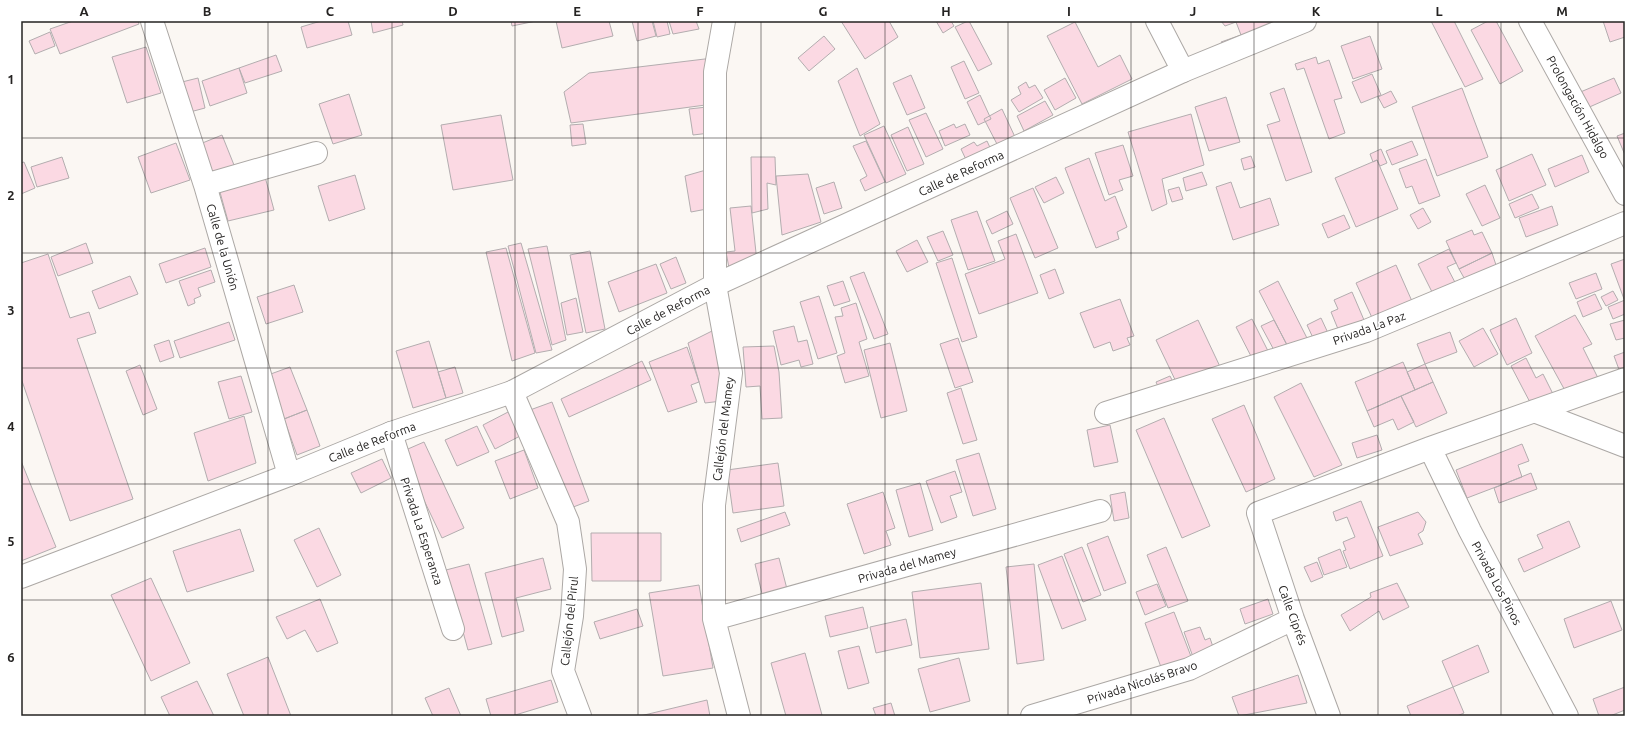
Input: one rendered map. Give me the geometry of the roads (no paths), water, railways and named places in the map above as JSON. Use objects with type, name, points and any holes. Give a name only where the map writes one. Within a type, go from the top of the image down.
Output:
[{"type":"street","name":"Calle de la Unión","points":[[152,21],[205,185],[289,474]]},
{"type":"street","name":"Callejón del Mamey","points":[[724,21],[715,72],[715,285],[731,373],[714,505],[714,619],[739,716]]},
{"type":"street","points":[[1157,21],[1183,72]]},
{"type":"street","name":"Calle de Reforma","points":[[21,577],[289,474],[391,433],[512,392],[715,285],[1183,72],[1305,21]]},
{"type":"street","name":"Prolongación Hidalgo","points":[[1530,21],[1625,194]]},
{"type":"street","points":[[205,185],[316,153]]},
{"type":"street","name":"Privada La Paz","points":[[1106,413],[1366,331],[1625,223]]},
{"type":"street","points":[[1430,448],[1625,379]]},
{"type":"street","name":"Callejón del Pirul","points":[[512,392],[568,522],[575,569],[572,616],[563,671],[580,716]]},
{"type":"street","points":[[1534,411],[1625,446]]},
{"type":"street","name":"Privada La Esperanza","points":[[391,433],[453,629]]},
{"type":"street","name":"Calle Ciprés","points":[[1329,716],[1293,619],[1258,513],[1430,448]]},
{"type":"street","name":"Privada Los Pinos","points":[[1430,448],[1470,531],[1567,716]]},
{"type":"street","name":"Privada del Mamey","points":[[714,619],[1100,511]]},
{"type":"street","name":"Privada Nicolás Bravo","points":[[1032,716],[1189,669],[1293,619]]}]
